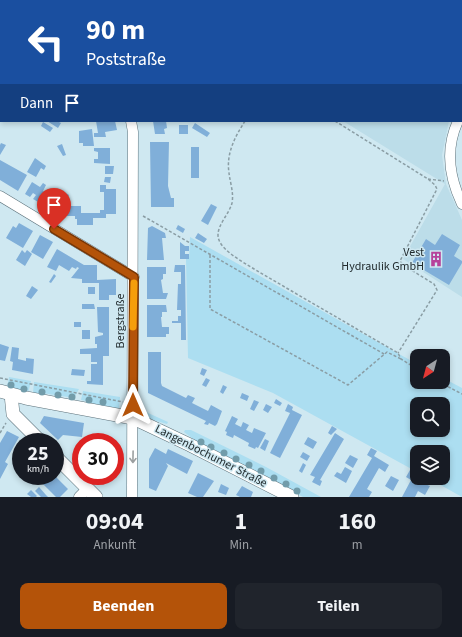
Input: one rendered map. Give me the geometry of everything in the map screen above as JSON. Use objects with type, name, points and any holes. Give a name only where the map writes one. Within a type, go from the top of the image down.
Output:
[{"type":"street","name":"Bergstraße","points":[[131,122],[133,132],[134,277],[132,497]]},
{"type":"street","points":[[458,122],[453,132],[449,158],[452,182],[462,204]]},
{"type":"street","points":[[0,196],[134,277]]},
{"type":"street","points":[[5,392],[13,414],[32,433]]},
{"type":"street","name":"Langenbochumer Straße","points":[[5,392],[133,418],[292,497]]},
{"type":"street","points":[[64,467],[87,494]]},
{"type":"path","points":[[244,122],[231,148],[228,158],[233,196],[231,206],[218,231],[221,244],[239,260],[398,353],[401,359]]},
{"type":"path","points":[[337,122],[428,179],[435,185],[437,190],[400,261],[403,265],[434,284],[437,290],[398,353]]},
{"type":"path","points":[[428,179],[452,182]]},
{"type":"path","points":[[133,210],[384,354]]},
{"type":"path","points":[[210,254],[210,309],[348,385],[387,352],[410,365]]},
{"type":"path","points":[[0,378],[126,403]]},
{"type":"path","points":[[450,388],[462,394]]},
{"type":"shaded area","points":[[345,122],[449,122],[442,155],[446,184],[462,220],[462,297],[403,259],[445,184]]},
{"type":"shaded area","points":[[190,237],[410,360],[410,389],[450,389],[450,382],[462,388],[462,497],[441,485],[450,485],[450,445],[410,445],[410,468],[273,393],[188,358],[186,259],[189,259]]},
{"type":"shaded area","points":[[9,377],[31,381],[28,394],[7,388]]},
{"type":"shaded area","points":[[34,382],[79,389],[74,398],[42,393],[41,395],[33,393]]},
{"type":"shaded area","points":[[83,391],[120,397],[119,410],[92,405],[91,402],[81,400]]},
{"type":"shaded area","points":[[137,408],[168,422],[167,424],[139,416]]},
{"type":"shaded area","points":[[185,430],[191,430],[266,467],[321,497],[303,497],[205,448],[184,432]]},
{"type":"building","points":[[43,122],[53,128],[50,132],[41,126]]},
{"type":"building","points":[[49,122],[61,123],[58,128]]},
{"type":"building","points":[[96,122],[115,122],[117,130],[105,132],[106,137],[94,137],[94,133],[98,133]]},
{"type":"building","points":[[153,122],[166,122],[167,128],[164,129],[165,134],[155,134]]},
{"type":"building","points":[[195,123],[210,133],[207,137],[192,128]]},
{"type":"building","points":[[179,125],[188,125],[188,134],[179,134]]},
{"type":"building","points":[[92,129],[94,146],[83,146],[83,143],[79,143],[79,131]]},
{"type":"building","points":[[150,142],[169,142],[168,186],[171,198],[174,198],[174,207],[151,207]]},
{"type":"building","points":[[1,143],[6,145],[0,155],[0,145]]},
{"type":"building","points":[[62,144],[66,155],[63,156],[57,146]]},
{"type":"building","points":[[191,147],[199,147],[199,178],[191,178]]},
{"type":"building","points":[[94,148],[110,148],[110,164],[94,163],[94,159],[98,159],[98,152],[94,151]]},
{"type":"building","points":[[35,158],[46,166],[44,170],[41,168],[36,177],[27,172]]},
{"type":"building","points":[[0,160],[27,175],[18,191],[0,180]]},
{"type":"building","points":[[105,166],[114,166],[113,174],[105,174]]},
{"type":"building","points":[[105,177],[111,177],[110,183],[104,182]]},
{"type":"building","points":[[32,182],[40,187],[43,183],[46,185],[43,191],[46,193],[48,189],[55,193],[53,197],[55,199],[52,205],[49,203],[47,207],[33,199],[36,195],[33,193],[30,197],[25,194]]},
{"type":"building","points":[[100,185],[106,185],[106,189],[116,189],[116,214],[106,214],[106,218],[93,218],[93,225],[77,225],[77,219],[75,219],[75,216],[67,216],[60,213],[65,204],[68,206],[81,206],[81,213],[100,213],[100,210],[104,210],[104,192],[100,192]]},
{"type":"building","points":[[65,193],[69,195],[61,208],[55,203],[59,197],[61,198]]},
{"type":"building","points":[[211,204],[217,207],[208,225],[201,221]]},
{"type":"building","points":[[19,223],[33,231],[23,248],[6,238],[13,226],[16,228]]},
{"type":"building","points":[[178,225],[185,229],[183,233],[176,229]]},
{"type":"building","points":[[152,226],[165,233],[166,238],[162,238],[164,260],[147,260],[148,228]]},
{"type":"building","points":[[198,233],[207,239],[204,243],[195,238]]},
{"type":"building","name":"Vest Hydraulik GmbH","points":[[442,234],[460,245],[454,256],[462,261],[462,263],[449,285],[412,263],[426,239],[435,245]]},
{"type":"building","points":[[40,235],[53,242],[43,259],[31,252]]},
{"type":"building","points":[[180,242],[185,246],[189,246],[189,251],[185,251],[185,254],[189,254],[189,259],[180,259]]},
{"type":"building","points":[[57,249],[84,265],[97,265],[97,280],[116,279],[116,295],[109,295],[109,300],[99,300],[99,283],[82,283],[82,279],[71,278],[79,268],[77,267],[76,269],[72,267],[69,271],[59,265],[56,271],[47,267]]},
{"type":"building","points":[[22,250],[25,253],[27,250],[32,254],[25,266],[16,260]]},
{"type":"building","points":[[175,265],[185,265],[186,340],[181,340],[181,323],[172,323],[172,321],[178,321],[178,316],[181,316],[181,310],[177,310],[178,284],[181,284],[181,272],[174,272]]},
{"type":"building","points":[[147,267],[166,267],[166,274],[163,274],[163,279],[161,280],[163,293],[168,293],[166,299],[147,299]]},
{"type":"building","points":[[54,274],[56,276],[51,283],[49,282]]},
{"type":"building","points":[[32,286],[38,290],[31,299],[26,296]]},
{"type":"building","points":[[88,287],[95,287],[95,294],[88,294]]},
{"type":"building","points":[[82,304],[94,304],[95,309],[82,309]]},
{"type":"building","points":[[147,305],[166,305],[167,312],[162,312],[161,317],[162,327],[169,327],[169,334],[166,334],[166,337],[147,337]]},
{"type":"building","points":[[97,307],[109,307],[109,356],[103,356],[103,385],[87,384],[87,381],[91,381],[91,364],[97,364],[97,362],[91,362],[91,354],[80,354],[80,349],[97,348],[97,344],[95,344],[95,337],[103,335],[103,333],[98,332]]},
{"type":"building","points":[[74,322],[81,322],[81,327],[74,327]]},
{"type":"building","points":[[82,330],[90,330],[90,339],[82,339]]},
{"type":"building","points":[[0,344],[9,347],[5,361],[0,360]]},
{"type":"building","points":[[12,347],[19,348],[18,359],[26,361],[26,358],[34,359],[33,374],[12,370],[13,362],[10,361]]},
{"type":"building","points":[[148,352],[161,352],[162,386],[186,398],[188,395],[195,398],[192,403],[208,411],[211,405],[222,411],[215,426],[209,423],[208,425],[204,424],[206,421],[148,393]]},
{"type":"building","points":[[202,368],[207,370],[204,376],[200,374]]},
{"type":"building","points":[[72,369],[85,370],[84,376],[71,375]]},
{"type":"building","points":[[206,378],[210,380],[206,387],[202,385]]},
{"type":"building","points":[[223,385],[227,387],[223,394],[220,392]]},
{"type":"building","points":[[242,393],[249,396],[247,401],[240,398]]},
{"type":"building","points":[[276,399],[282,403],[280,406],[274,403]]},
{"type":"building","points":[[254,400],[259,402],[254,411],[250,409]]},
{"type":"building","points":[[266,404],[272,407],[268,413],[263,410]]},
{"type":"building","points":[[288,404],[293,407],[292,410],[302,415],[280,458],[270,453],[290,413],[285,411]]},
{"type":"building","points":[[44,416],[84,423],[83,433],[72,433],[72,436],[64,435],[64,433],[51,433],[40,423]]},
{"type":"building","points":[[232,416],[238,419],[235,424],[241,427],[243,422],[249,425],[246,430],[252,433],[254,428],[266,433],[258,448],[256,447],[255,449],[248,446],[249,443],[234,435],[233,438],[226,435],[227,432],[225,431]]},
{"type":"building","points":[[332,426],[337,429],[331,435],[328,433]]},
{"type":"building","points":[[7,431],[12,434],[12,450],[5,462],[8,464],[0,479],[0,443]]},
{"type":"building","points":[[335,433],[344,439],[320,480],[322,481],[320,486],[312,482],[315,477],[310,475]]},
{"type":"building","points":[[308,437],[317,442],[313,449],[304,444]]},
{"type":"building","points":[[265,439],[269,441],[265,451],[260,448]]},
{"type":"building","points":[[155,448],[166,454],[168,449],[193,461],[187,474],[166,463],[168,466],[156,491],[149,488],[149,459]]},
{"type":"building","points":[[371,448],[377,451],[374,456],[389,465],[385,472],[379,468],[367,489],[372,492],[369,497],[349,497],[372,458],[367,455]]},
{"type":"building","points":[[303,452],[310,456],[307,461],[300,457]]},
{"type":"building","points":[[350,455],[358,459],[353,468],[345,463]]},
{"type":"building","points":[[303,463],[306,465],[302,473],[299,471]]},
{"type":"building","points":[[345,467],[352,471],[346,483],[334,476],[337,472],[341,474]]},
{"type":"building","points":[[410,470],[410,479],[406,477]]},
{"type":"building","points":[[198,473],[214,481],[203,497],[197,497],[188,493]]},
{"type":"building","points":[[391,476],[399,480],[393,491],[385,486]]},
{"type":"building","points":[[410,482],[410,485],[430,486],[425,495],[418,491],[415,497],[402,497]]},
{"type":"building","points":[[221,484],[229,488],[226,495],[218,492]]},
{"type":"building","points":[[44,485],[64,485],[68,489],[60,497],[56,497]]},
{"type":"building","points":[[242,486],[253,492],[251,497],[240,497],[236,495]]},
{"type":"building","points":[[39,487],[48,497],[41,497],[35,491]]},
{"type":"building","points":[[31,490],[37,496],[36,497],[31,497],[27,494]]},
{"type":"slow traffic","points":[[133,327],[134,283]]},
{"type":"place","name":"Vest Hydraulik GmbH","points":[[436,259]]},
{"type":"route","points":[[54,229],[134,277],[133,405]]}]
